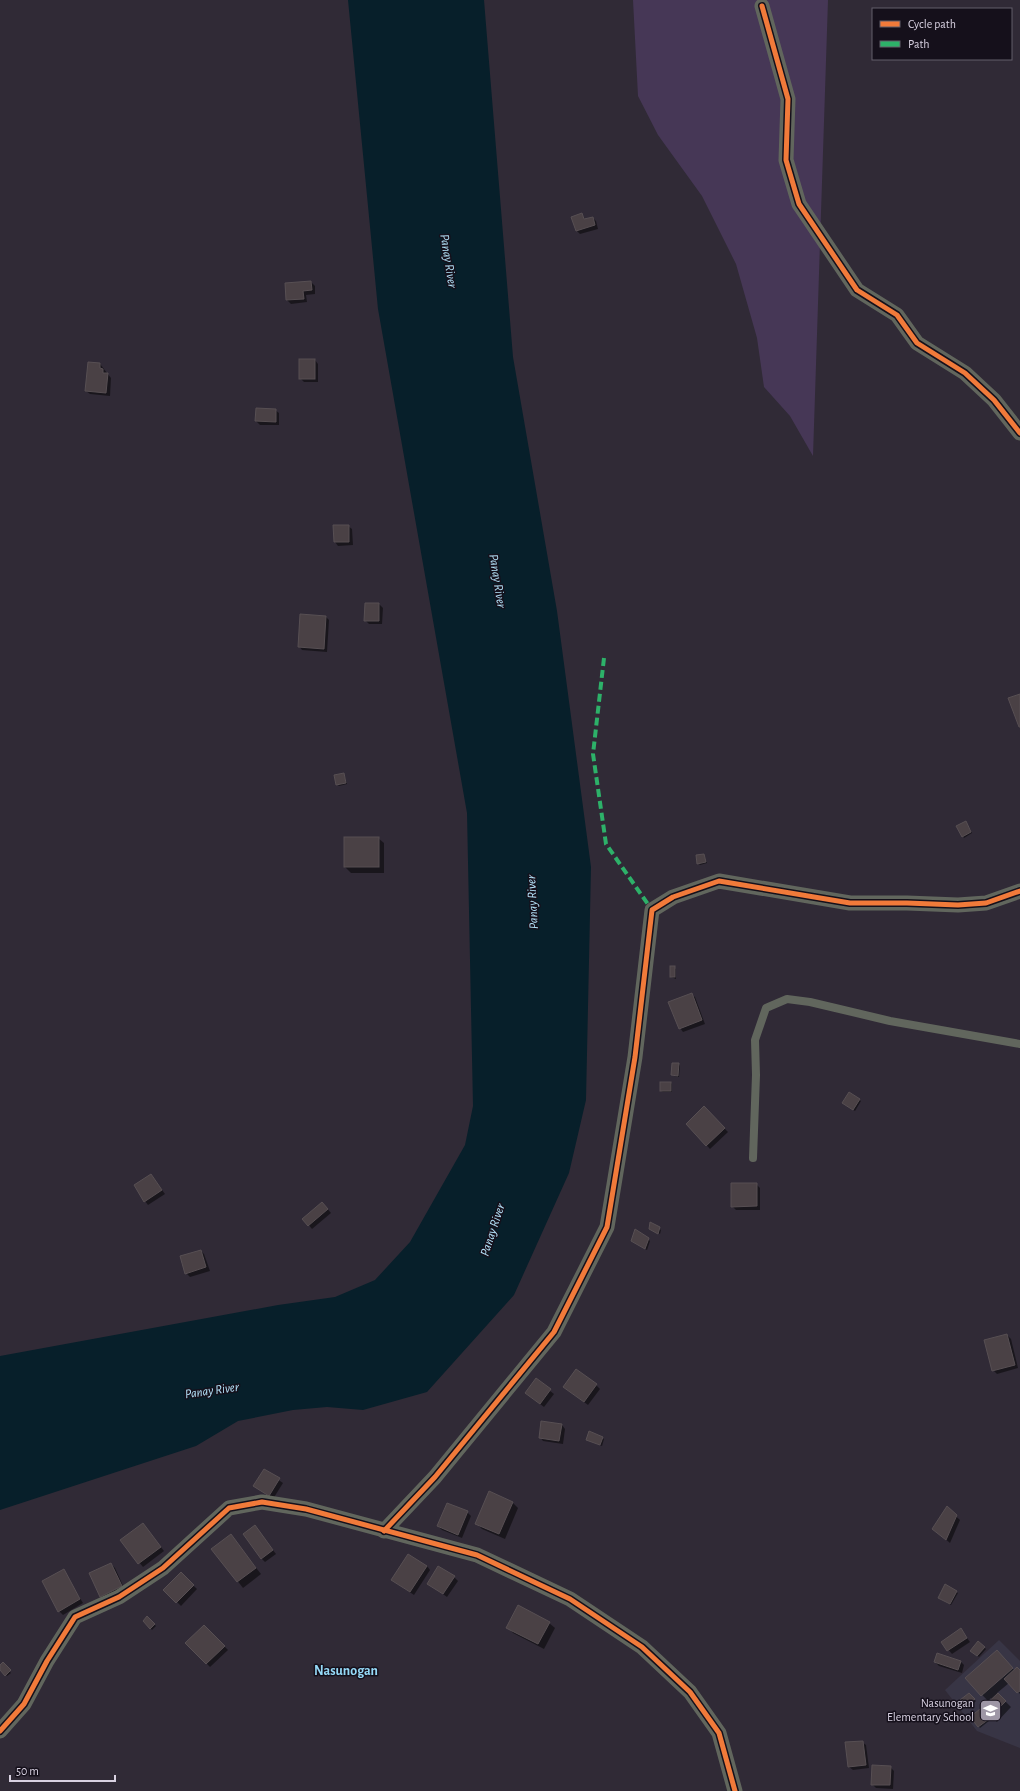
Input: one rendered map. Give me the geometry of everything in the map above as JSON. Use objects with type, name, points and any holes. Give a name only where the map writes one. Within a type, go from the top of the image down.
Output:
[{"type":"street","points":[[762,6],[788,99],[786,160],[799,204],[857,290],[897,315],[917,343],[965,373],[994,400],[1020,433]]},
{"type":"street","points":[[384,1531],[435,1477],[554,1332],[607,1227],[635,1057],[652,910],[673,897],[719,881],[850,903],[958,905],[986,903],[1020,891]]},
{"type":"street","points":[[0,1731],[24,1704],[47,1661],[75,1617],[119,1596],[163,1568],[229,1508],[262,1502],[306,1509],[477,1555],[570,1599],[642,1647],[690,1692],[718,1733],[735,1791]]},
{"type":"lane","points":[[753,1158],[756,1074],[755,1040],[766,1008],[787,999],[810,1002],[890,1021],[1020,1044]]},
{"type":"shaded area","points":[[633,0],[828,0],[813,456],[790,416],[764,387],[757,338],[736,264],[702,196],[658,135],[638,96]]},
{"type":"shaded area","name":"Nasunogan Elementary School","points":[[999,1640],[1020,1661],[1020,1748],[977,1731],[945,1690]]},
{"type":"water","name":"Panay River","points":[[348,0],[484,0],[513,357],[557,611],[591,867],[586,1100],[569,1173],[514,1295],[427,1392],[363,1410],[327,1407],[293,1410],[238,1421],[196,1446],[0,1510],[0,1356],[278,1305],[335,1297],[375,1280],[410,1242],[465,1145],[473,1106],[467,813],[378,309]]},
{"type":"building","points":[[582,213],[584,219],[593,217],[595,225],[576,231],[571,217]]},
{"type":"building","points":[[311,281],[312,290],[303,291],[304,299],[286,300],[285,283]]},
{"type":"building","points":[[299,359],[315,359],[315,379],[299,379]]},
{"type":"building","points":[[88,362],[100,363],[100,368],[103,369],[103,373],[108,373],[106,393],[85,391]]},
{"type":"building","points":[[256,408],[276,409],[276,422],[255,421]]},
{"type":"building","points":[[333,525],[349,525],[349,542],[334,542]]},
{"type":"building","points":[[365,603],[379,603],[379,621],[364,621]]},
{"type":"building","points":[[300,614],[326,616],[324,649],[298,647]]},
{"type":"building","points":[[1020,694],[1020,727],[1019,727],[1008,698]]},
{"type":"building","points":[[344,773],[346,783],[336,785],[334,775]]},
{"type":"building","points":[[966,821],[971,832],[962,837],[956,826]]},
{"type":"building","points":[[344,837],[379,837],[379,867],[344,867]]},
{"type":"building","points":[[704,854],[706,862],[697,864],[696,855]]},
{"type":"building","points":[[670,966],[675,966],[675,977],[670,977]]},
{"type":"building","points":[[692,993],[702,1020],[679,1029],[668,1002]]},
{"type":"building","points":[[672,1063],[679,1063],[678,1076],[671,1075]]},
{"type":"building","points":[[660,1082],[671,1082],[671,1091],[660,1091]]},
{"type":"building","points":[[849,1092],[860,1099],[853,1110],[842,1103]]},
{"type":"building","points":[[704,1106],[725,1128],[706,1146],[686,1124]]},
{"type":"building","points":[[151,1174],[162,1190],[144,1202],[134,1185]]},
{"type":"building","points":[[731,1183],[757,1183],[757,1206],[731,1207]]},
{"type":"building","points":[[322,1202],[328,1209],[308,1226],[302,1219]]},
{"type":"building","points":[[650,1222],[660,1227],[658,1234],[649,1229]]},
{"type":"building","points":[[635,1229],[649,1238],[645,1249],[631,1241]]},
{"type":"building","points":[[201,1250],[206,1267],[185,1274],[180,1256]]},
{"type":"building","points":[[1007,1334],[1015,1365],[992,1371],[984,1340]]},
{"type":"building","points":[[576,1369],[597,1384],[584,1402],[563,1387]]},
{"type":"building","points":[[536,1378],[551,1389],[540,1404],[525,1393]]},
{"type":"building","points":[[541,1421],[562,1424],[559,1441],[539,1438]]},
{"type":"building","points":[[589,1431],[603,1437],[600,1445],[586,1440]]},
{"type":"building","points":[[264,1469],[280,1478],[269,1496],[253,1486]]},
{"type":"building","points":[[489,1491],[513,1502],[499,1534],[475,1524]]},
{"type":"building","points":[[447,1503],[468,1511],[458,1535],[437,1526]]},
{"type":"building","points":[[947,1506],[957,1515],[946,1540],[932,1529]]},
{"type":"building","points":[[143,1523],[161,1547],[138,1564],[120,1540]]},
{"type":"building","points":[[255,1525],[273,1550],[261,1559],[243,1534]]},
{"type":"building","points":[[231,1534],[256,1568],[237,1582],[211,1549]]},
{"type":"building","points":[[408,1554],[427,1566],[410,1592],[391,1580]]},
{"type":"building","points":[[111,1563],[122,1586],[100,1597],[89,1573]]},
{"type":"building","points":[[438,1566],[455,1576],[443,1594],[427,1584]]},
{"type":"building","points":[[64,1569],[80,1599],[58,1612],[42,1581]]},
{"type":"building","points":[[181,1572],[194,1585],[176,1603],[163,1590]]},
{"type":"building","points":[[945,1584],[957,1591],[950,1604],[938,1598]]},
{"type":"building","points":[[518,1605],[550,1622],[538,1644],[506,1628]]},
{"type":"building","points":[[147,1616],[155,1624],[150,1629],[143,1621]]},
{"type":"building","points":[[204,1625],[225,1646],[206,1664],[185,1643]]},
{"type":"building","points":[[961,1628],[967,1638],[947,1651],[941,1642]]},
{"type":"building","points":[[978,1641],[985,1647],[977,1656],[970,1651]]},
{"type":"building","points":[[997,1650],[1013,1668],[981,1696],[965,1678]]},
{"type":"building","points":[[937,1653],[961,1661],[958,1670],[934,1662]]},
{"type":"building","points":[[3,1662],[11,1670],[5,1676],[0,1670],[0,1665]]},
{"type":"building","points":[[1017,1667],[1020,1670],[1020,1691],[1017,1693],[1004,1679]]},
{"type":"building","points":[[969,1693],[975,1699],[966,1707],[960,1700]]},
{"type":"building","points":[[998,1693],[1006,1701],[990,1717],[982,1708]]},
{"type":"building","points":[[980,1709],[989,1719],[978,1727],[970,1717]]},
{"type":"building","points":[[863,1741],[866,1765],[848,1767],[845,1742]]},
{"type":"building","points":[[872,1765],[891,1766],[890,1785],[871,1785]]},
{"type":"marked path","points":[[604,658],[593,754],[606,844],[652,910]]},
{"type":"cycle path","points":[[762,6],[788,99],[786,160],[799,204],[857,290],[897,315],[917,343],[965,373],[994,400],[1020,433]]},
{"type":"cycle path","points":[[384,1531],[435,1477],[554,1332],[607,1227],[635,1057],[652,910],[673,897],[719,881],[850,903],[958,905],[986,903],[1020,891]]},
{"type":"cycle path","points":[[0,1731],[24,1704],[47,1661],[75,1617],[119,1597],[163,1568],[229,1508],[262,1502],[306,1509],[477,1555],[570,1599],[642,1647],[690,1692],[719,1733],[735,1791]]},
{"type":"place","name":"Nasunogan Elementary School","points":[[990,1710]]},
{"type":"district","name":"Nasunogan","points":[[346,1671]]}]
